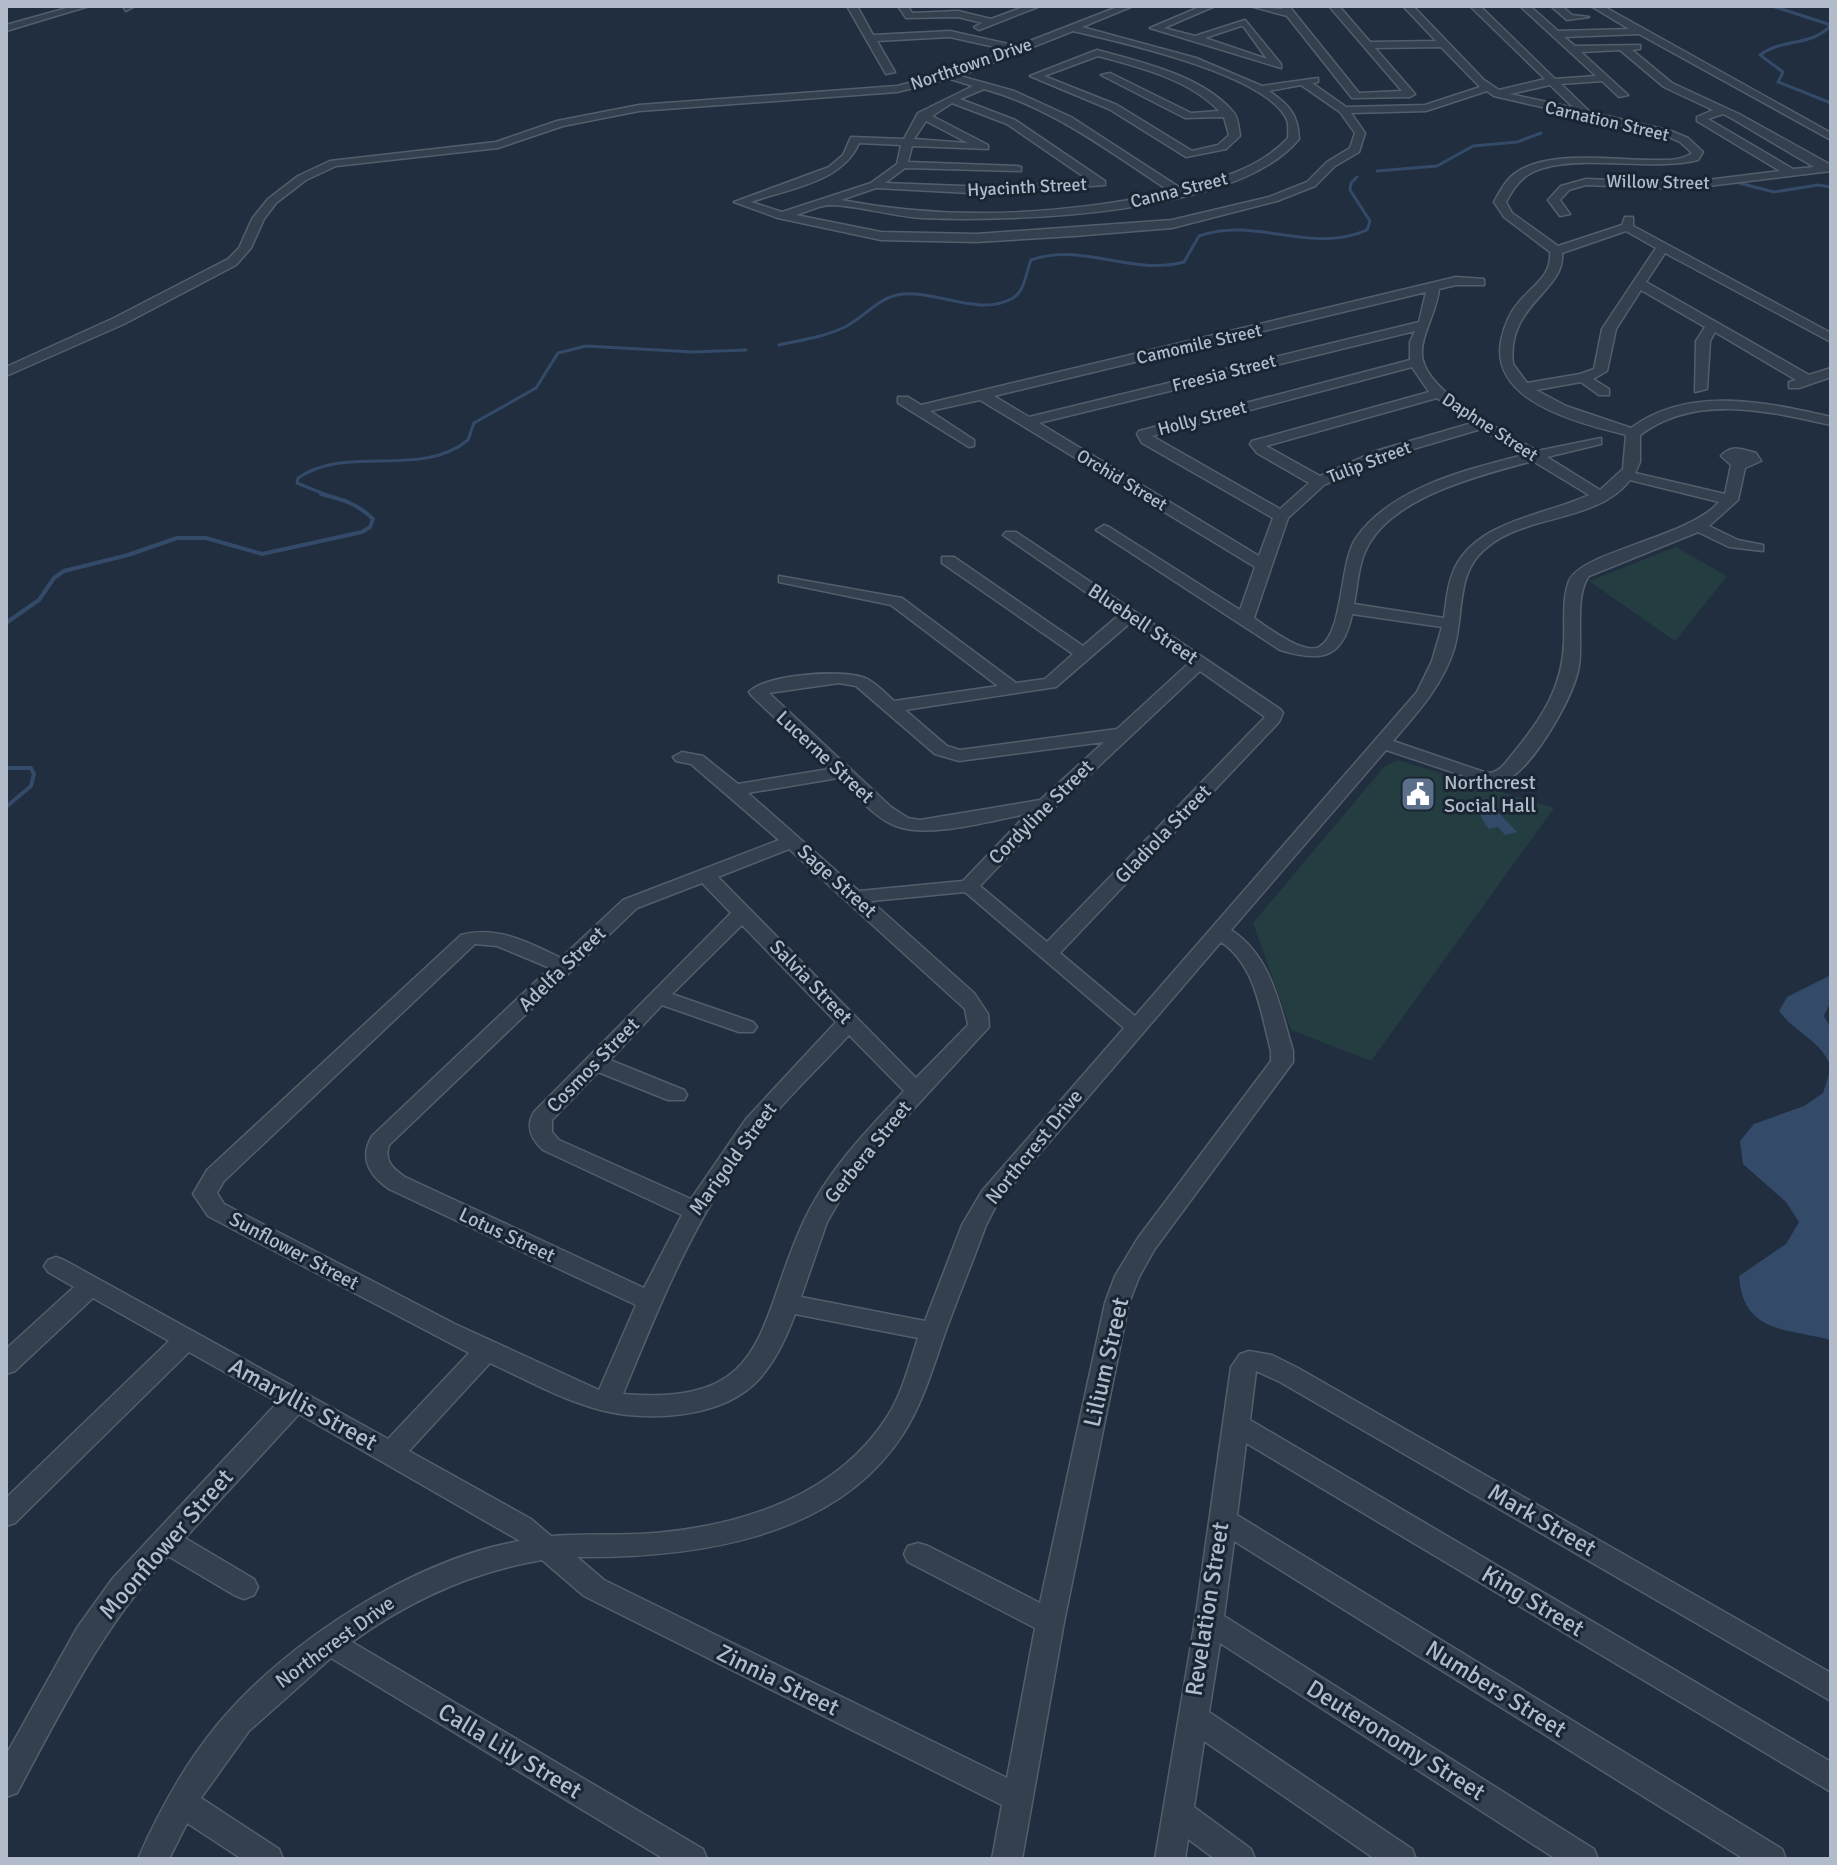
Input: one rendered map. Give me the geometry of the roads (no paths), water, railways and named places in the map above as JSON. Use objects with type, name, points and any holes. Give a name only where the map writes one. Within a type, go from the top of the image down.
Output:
[{"type":"street","points":[[6,28],[84,6]]},
{"type":"street","points":[[852,6],[890,72]]},
{"type":"street","points":[[903,6],[909,16],[956,10],[991,22]]},
{"type":"street","points":[[956,35],[1035,6]]},
{"type":"street","name":"Northtown Drive","points":[[1068,27],[1116,6]]},
{"type":"street","name":"Northtown Drive","points":[[6,372],[119,321],[232,262],[241,255],[267,206],[310,173],[334,163],[498,145],[561,123],[639,108],[889,88],[946,75],[1128,6]]},
{"type":"street","points":[[1210,6],[1155,28],[1197,38],[1277,66]]},
{"type":"street","points":[[1255,6],[1287,10],[1356,96],[1410,94],[1334,6]]},
{"type":"street","name":"Carnation Street","points":[[1408,6],[1487,88],[1498,94],[1649,128],[1684,140],[1698,152],[1691,164],[1571,161],[1538,166],[1527,172],[1507,189],[1500,202],[1508,215],[1556,251]]},
{"type":"street","points":[[1475,6],[1586,114]]},
{"type":"street","points":[[1525,6],[1623,95]]},
{"type":"street","points":[[1556,6],[1570,18],[1584,17]]},
{"type":"street","points":[[1596,6],[1831,137]]},
{"type":"street","points":[[1197,38],[1242,22],[1277,66]]},
{"type":"street","name":"Canna Street","points":[[828,201],[899,213],[1091,210],[1180,193],[1255,169],[1289,150],[1297,133],[1295,123],[1259,90],[1230,75],[1163,52],[1068,27]]},
{"type":"street","points":[[1555,34],[1641,31]]},
{"type":"street","points":[[870,38],[956,35],[1013,48]]},
{"type":"street","points":[[1367,45],[1444,44]]},
{"type":"street","points":[[1572,49],[1669,46]]},
{"type":"street","points":[[1623,48],[1668,85],[1725,111],[1829,169]]},
{"type":"street","points":[[1097,53],[1137,64],[1186,83],[1229,113],[1237,128],[1230,142],[1214,150],[1190,155],[1110,106],[1035,76],[1097,53]]},
{"type":"street","points":[[1137,64],[1106,75],[1189,116],[1229,113]]},
{"type":"street","points":[[1215,78],[1277,66]]},
{"type":"street","points":[[946,75],[984,85],[1059,115],[1180,193]]},
{"type":"street","points":[[1259,90],[1340,76]]},
{"type":"street","points":[[1498,94],[1552,81],[1603,78]]},
{"type":"street","points":[[1186,83],[1200,81]]},
{"type":"street","points":[[984,147],[855,139],[848,156],[833,169],[740,202],[782,216],[881,236],[976,238],[1172,224],[1273,199],[1311,184],[1331,164],[1355,150],[1360,133],[1344,110],[1303,82]]},
{"type":"street","points":[[902,165],[905,143],[922,115],[984,85]]},
{"type":"street","points":[[1344,110],[1426,108],[1487,88]]},
{"type":"street","name":"Hyacinth Street","points":[[875,185],[923,191],[1043,190],[1101,183],[1011,122],[951,99]]},
{"type":"street","points":[[1011,122],[1110,106]]},
{"type":"street","points":[[1725,111],[1708,114],[1701,119],[1791,173]]},
{"type":"street","points":[[782,216],[875,185],[902,165],[1017,169],[984,147],[922,115]]},
{"type":"street","name":"Willow Street","points":[[1564,214],[1554,200],[1581,198],[1593,193],[1586,182],[1683,186],[1829,169]]},
{"type":"street","points":[[1712,170],[1740,178]]},
{"type":"street","points":[[1633,433],[1586,419],[1525,388],[1508,368],[1505,360],[1510,330],[1522,305],[1552,276],[1558,261],[1556,251],[1628,223],[1831,338]]},
{"type":"street","points":[[1525,388],[1583,378],[1600,371],[1609,329],[1664,245]]},
{"type":"street","name":"Camomile Street","points":[[919,410],[1462,280],[1480,282]]},
{"type":"street","points":[[1638,283],[1807,380]]},
{"type":"street","points":[[1416,362],[1422,325],[1431,308],[1433,287]]},
{"type":"street","name":"Freesia Street","points":[[1026,422],[1422,325]]},
{"type":"street","points":[[1700,389],[1703,341],[1712,326]]},
{"type":"street","name":"Daphne Street","points":[[1416,362],[1438,394],[1600,496]]},
{"type":"street","name":"Holly Street","points":[[1281,516],[1147,440],[1144,434],[1416,362]]},
{"type":"street","points":[[1791,386],[1831,372]]},
{"type":"street","points":[[1583,378],[1604,392]]},
{"type":"street","points":[[1240,442],[1257,444],[1438,394]]},
{"type":"street","name":"Orchid Street","points":[[982,395],[1263,565]]},
{"type":"street","points":[[903,400],[969,443]]},
{"type":"street","points":[[1730,500],[1626,475],[1632,461],[1633,433],[1649,420],[1664,414],[1715,405],[1757,407],[1831,421]]},
{"type":"street","name":"Tulip Street","points":[[1245,620],[1281,516],[1319,482],[1381,454],[1483,424]]},
{"type":"street","points":[[1127,432],[1144,434]]},
{"type":"street","points":[[1104,530],[1286,646],[1313,659],[1331,648],[1338,637],[1346,608],[1351,563],[1361,541],[1382,520],[1429,489],[1596,441]]},
{"type":"street","points":[[1257,444],[1262,450],[1319,482]]},
{"type":"street","points":[[1383,743],[1485,778],[1505,774],[1544,727],[1571,669],[1575,623],[1573,588],[1577,578],[1598,565],[1698,526],[1730,500],[1737,481],[1738,463]]},
{"type":"street","name":"Northcrest Drive","points":[[153,1859],[181,1802],[222,1742],[267,1692],[328,1642],[379,1606],[445,1574],[504,1555],[547,1547],[693,1541],[767,1524],[808,1504],[854,1471],[886,1437],[908,1404],[974,1225],[990,1197],[1424,694],[1436,674],[1452,624],[1454,587],[1464,562],[1481,545],[1527,522],[1600,496],[1626,475]]},
{"type":"street","points":[[1698,526],[1734,544],[1757,548]]},
{"type":"street","name":"Bluebell Street","points":[[1011,535],[1274,713]]},
{"type":"street","points":[[948,560],[1085,655]]},
{"type":"street","points":[[785,579],[896,601],[1014,690]]},
{"type":"street","points":[[1346,608],[1452,624]]},
{"type":"street","points":[[892,707],[1050,683],[1130,614]]},
{"type":"street","name":"Cordyline Street","points":[[969,886],[1046,805],[1199,663]]},
{"type":"street","name":"Lucerne Street","points":[[1046,805],[911,826],[884,811],[841,772],[769,705],[760,695],[761,689],[771,685],[852,679],[861,682],[941,750],[959,756],[1121,734]]},
{"type":"street","name":"Gladiola Street","points":[[1048,953],[1273,718],[1274,713]]},
{"type":"street","name":"Sage Street","points":[[682,757],[697,760],[793,841],[968,1000],[975,1007],[979,1019]]},
{"type":"street","points":[[734,790],[841,772]]},
{"type":"street","name":"Adelfa Street","points":[[375,1158],[380,1141],[630,904],[793,841]]},
{"type":"street","name":"Salvia Street","points":[[704,874],[917,1092]]},
{"type":"street","points":[[855,897],[969,886],[1135,1027]]},
{"type":"street","name":"Cosmos Street","points":[[693,1210],[551,1145],[539,1131],[542,1117],[744,913]]},
{"type":"street","name":"Lilium Street","points":[[1007,1859],[1050,1622],[1117,1303],[1127,1276],[1146,1244],[1282,1062],[1282,1051],[1253,960],[1241,945],[1218,931]]},
{"type":"street","name":"Sunflower Street","points":[[564,967],[494,937],[477,935],[468,939],[215,1176],[205,1194],[216,1210],[485,1352],[573,1393],[607,1402],[657,1407],[691,1402],[725,1390],[749,1374],[765,1352],[788,1303]]},
{"type":"street","points":[[659,997],[746,1027]]},
{"type":"street","name":"Gerbera Street","points":[[788,1303],[813,1228],[826,1202],[847,1171],[978,1027],[979,1019]]},
{"type":"street","name":"Marigold Street","points":[[607,1402],[649,1301],[693,1210],[743,1138],[849,1021]]},
{"type":"street","points":[[595,1062],[676,1095]]},
{"type":"street","name":"Lotus Street","points":[[375,1158],[383,1175],[397,1183],[649,1301]]},
{"type":"street","name":"Amaryllis Street","points":[[56,1266],[392,1452],[498,1513],[547,1547]]},
{"type":"street","points":[[6,1364],[91,1286]]},
{"type":"street","points":[[788,1303],[933,1332]]},
{"type":"street","points":[[6,1515],[186,1339]]},
{"type":"street","points":[[392,1452],[485,1352]]},
{"type":"street","name":"Revelation Street","points":[[1170,1859],[1191,1716],[1209,1621],[1244,1367],[1249,1361]]},
{"type":"street","name":"Mark Street","points":[[1249,1361],[1263,1362],[1289,1375],[1831,1688]]},
{"type":"street","name":"Moonflower Street","points":[[6,1783],[87,1637],[123,1586],[296,1400]]},
{"type":"street","name":"King Street","points":[[1235,1424],[1831,1778]]},
{"type":"street","name":"Numbers Street","points":[[1221,1519],[1771,1859]]},
{"type":"street","points":[[165,1540],[244,1587]]},
{"type":"street","name":"Zinnia Street","points":[[547,1547],[594,1588],[1019,1799]]},
{"type":"street","points":[[918,1554],[1050,1622]]},
{"type":"street","name":"Deuteronomy Street","points":[[1209,1621],[1583,1859]]},
{"type":"street","name":"Calla Lily Street","points":[[328,1642],[692,1859]]},
{"type":"street","points":[[1191,1716],[1401,1859]]},
{"type":"street","points":[[181,1802],[268,1859]]},
{"type":"street","points":[[1177,1813],[1240,1859]]},
{"type":"water","points":[[1485,798],[1517,832],[1505,835],[1498,827],[1489,829],[1473,801]]},
{"type":"water","points":[[1831,975],[1831,1001],[1824,1016],[1831,1028],[1831,1067],[1821,1050],[1779,1011],[1787,997]]},
{"type":"water","points":[[1831,1068],[1831,1340],[1784,1330],[1758,1319],[1742,1295],[1739,1276],[1786,1244],[1799,1222],[1786,1202],[1743,1164],[1740,1141],[1754,1124],[1804,1106],[1823,1093]]},
{"type":"waterway","points":[[1772,6],[1831,25],[1815,37],[1778,46],[1760,55],[1783,72],[1778,82],[1831,103]]},
{"type":"waterway","points":[[1377,171],[1437,166],[1473,146],[1517,142],[1541,133]]},
{"type":"waterway","points":[[779,345],[837,330],[879,303],[903,294],[973,304],[1000,303],[1013,298],[1020,291],[1031,260],[1050,255],[1164,265],[1184,262],[1199,236],[1220,231],[1241,230],[1304,238],[1346,237],[1367,230],[1370,221],[1350,190],[1351,183],[1357,177]]},
{"type":"waterway","points":[[1735,182],[1774,192],[1818,185],[1831,187]]},
{"type":"waterway","points":[[329,496],[297,483],[298,478],[317,468],[338,463],[428,458],[449,451],[468,440],[474,423],[536,388],[558,353],[586,346],[693,352],[746,350]]},
{"type":"waterway","points":[[6,623],[39,600],[54,578],[64,571],[128,555],[177,538],[206,538],[262,554],[362,532],[370,527],[373,519],[362,509],[321,494]]},
{"type":"waterway","points":[[6,768],[31,768],[34,774],[31,786],[6,807]]},
{"type":"place","name":"Northcrest Social Hall","points":[[1418,794]]}]
